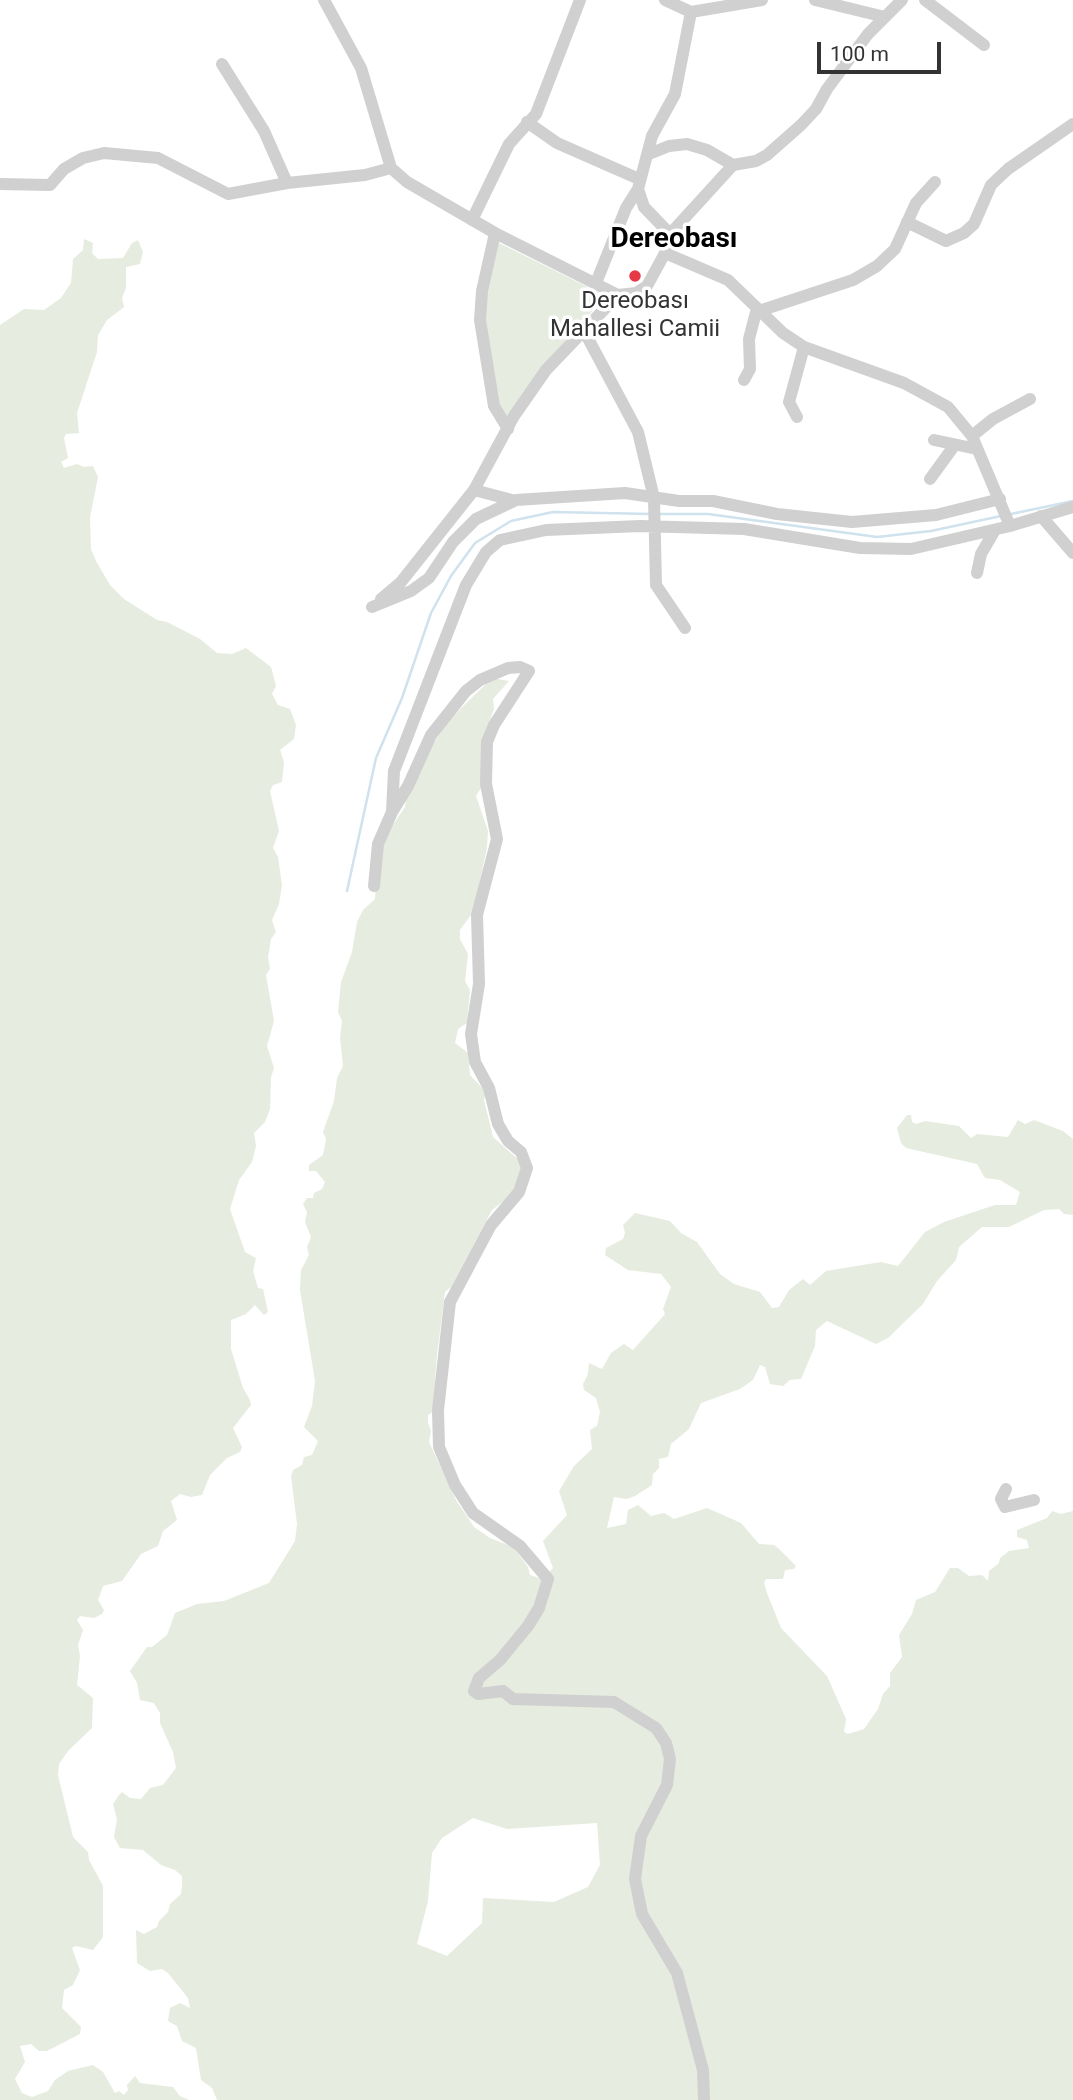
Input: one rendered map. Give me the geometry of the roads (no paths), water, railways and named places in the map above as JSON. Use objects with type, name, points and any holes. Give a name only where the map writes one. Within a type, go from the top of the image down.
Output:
[{"type":"street","points":[[324,0],[361,68],[391,168],[407,182],[495,233],[618,295],[636,293],[647,286],[665,253],[670,234],[733,165],[756,161],[767,155],[817,109],[827,89],[868,34],[902,0]]},
{"type":"street","points":[[472,220],[509,144],[536,114],[580,0]]},
{"type":"street","points":[[665,0],[691,12],[762,0]]},
{"type":"street","points":[[815,0],[885,18]]},
{"type":"street","points":[[925,0],[984,45]]},
{"type":"street","points":[[596,283],[638,184],[658,122],[675,94],[691,12]]},
{"type":"street","points":[[222,64],[264,131],[287,183]]},
{"type":"street","points":[[527,122],[557,143],[638,184],[644,207],[670,234]]},
{"type":"street","points":[[907,222],[946,241],[964,233],[974,225],[991,186],[1008,169],[1073,124]]},
{"type":"street","points":[[649,155],[669,146],[687,144],[707,150],[733,165]]},
{"type":"street","points":[[0,184],[50,185],[74,163],[104,153],[138,154],[158,158],[228,194],[287,183],[365,175],[391,168]]},
{"type":"street","points":[[744,380],[750,369],[751,322],[761,308],[853,280],[886,258],[916,203],[935,182]]},
{"type":"street","points":[[495,233],[482,291],[480,320],[494,406],[508,429]]},
{"type":"street","points":[[665,253],[728,280],[761,308],[783,333],[804,347],[904,383],[948,407],[975,443],[1010,526]]},
{"type":"street","points":[[516,500],[476,519],[453,542],[429,578],[411,591],[372,607],[401,582],[474,490],[508,429],[546,370],[618,295]]},
{"type":"street","points":[[583,329],[638,432],[654,498],[656,585],[685,628]]},
{"type":"street","points":[[797,417],[789,402],[804,347]]},
{"type":"street","points":[[934,440],[954,446],[975,443],[993,419],[1030,399]]},
{"type":"street","points":[[930,479],[954,446]]},
{"type":"street","points":[[474,490],[516,500],[625,493],[654,498],[713,501],[777,514],[852,522],[894,521],[936,515],[1000,499]]},
{"type":"street","points":[[391,812],[394,771],[426,694],[455,609],[486,552],[500,540],[526,533],[656,527],[744,529],[860,548],[911,549],[995,530],[1073,508]]},
{"type":"street","points":[[1041,516],[1072,549]]},
{"type":"street","points":[[977,573],[981,554],[995,530]]},
{"type":"street","points":[[374,886],[378,844],[391,812],[408,786],[431,736],[466,691],[480,680],[508,668],[520,667],[529,671],[494,725],[487,742],[486,784],[497,839],[477,915],[479,984],[471,1034],[475,1062],[489,1088],[498,1124],[508,1141],[521,1152],[527,1168],[519,1192],[491,1225],[450,1302],[438,1410],[439,1447],[455,1485],[473,1513],[520,1546],[548,1579],[539,1608],[528,1626],[494,1666],[478,1678],[474,1691],[503,1691],[513,1699],[614,1702],[656,1728],[666,1743],[670,1759],[668,1777],[641,1836],[635,1879],[642,1914],[677,1973],[704,2070],[704,2100]]},
{"type":"street","points":[[1006,1489],[1001,1499],[1005,1507],[1034,1500]]},
{"type":"waterway","points":[[1011,514],[1073,501]]},
{"type":"waterway","points":[[347,891],[376,758],[402,698],[431,613],[451,576],[475,543],[511,521],[553,512],[651,514]]},
{"type":"waterway","points":[[657,514],[708,514],[877,537],[931,531],[1001,516]]},
{"type":"place","name":"Dereobası Mahallesi Camii","points":[[635,276]]},
{"type":"district","name":"Dereobası","points":[[674,240]]}]
